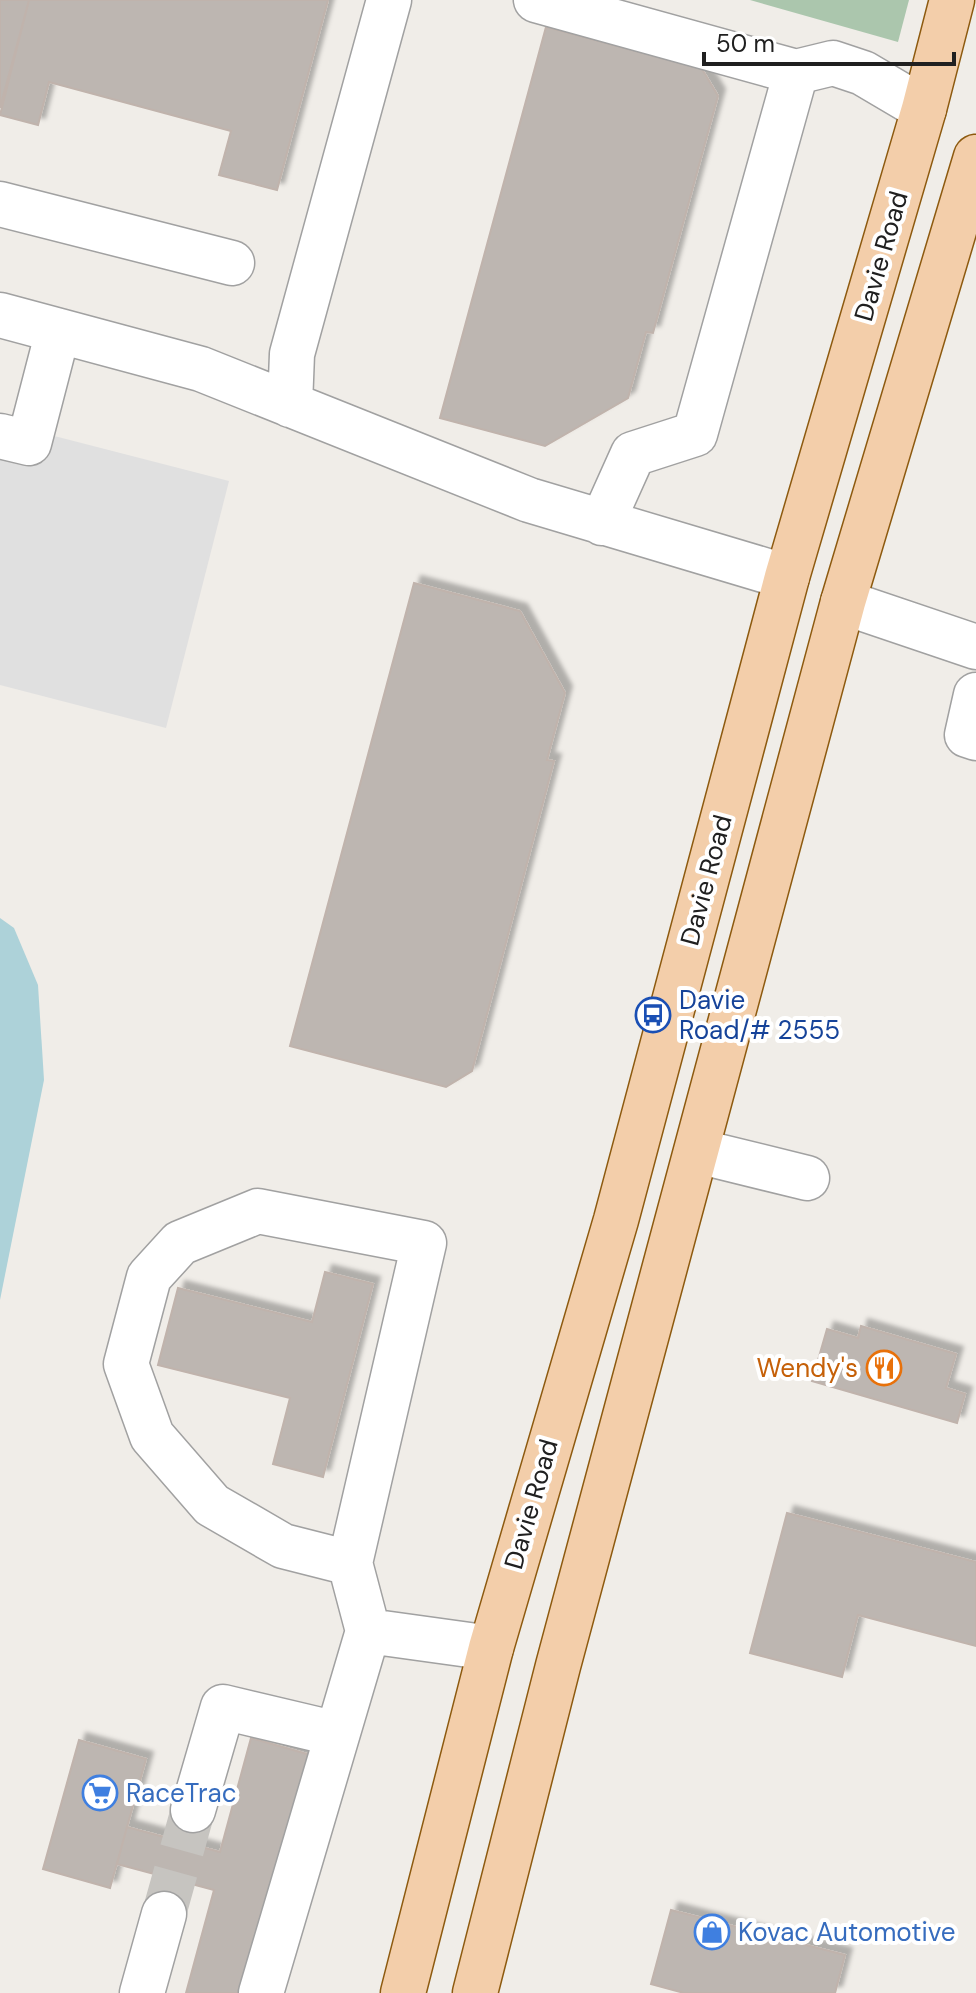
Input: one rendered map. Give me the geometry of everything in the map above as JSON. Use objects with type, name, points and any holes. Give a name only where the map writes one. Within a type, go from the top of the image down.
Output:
[{"type":"main road","name":"Davie Road","points":[[403,1993],[491,1648],[616,1220],[787,577],[924,109],[952,0]]},
{"type":"main road","points":[[475,1993],[558,1666],[843,602],[976,157]]},
{"type":"main road","points":[[491,1648],[558,1666]]},
{"type":"street","points":[[290,405],[292,354],[389,0]]},
{"type":"street","points":[[536,0],[796,72],[833,63],[863,73],[924,109]]},
{"type":"street","points":[[602,523],[633,454],[695,434],[796,72]]},
{"type":"street","points":[[0,204],[232,263]]},
{"type":"street","points":[[0,315],[201,369],[529,500],[787,577]]},
{"type":"street","points":[[0,436],[29,443],[58,331]]},
{"type":"street","points":[[843,602],[976,647]]},
{"type":"street","points":[[976,695],[967,735],[976,738]]},
{"type":"street","points":[[697,1151],[807,1178]]},
{"type":"street","points":[[261,1993],[368,1631],[350,1563],[424,1243],[258,1211],[180,1243],[149,1277],[126,1364],[152,1436],[212,1505],[283,1546],[350,1563]]},
{"type":"street","points":[[368,1631],[491,1648]]},
{"type":"street","points":[[193,1810],[223,1707],[337,1734]]},
{"type":"street","points":[[142,1993],[164,1914]]},
{"type":"green space","points":[[750,0],[909,0],[898,42]]},
{"type":"shaded area","points":[[0,422],[229,481],[166,728],[0,685]]},
{"type":"water","points":[[0,918],[14,928],[38,985],[44,1080],[0,1300]]},
{"type":"building","points":[[0,0],[29,0],[0,108]]},
{"type":"building","points":[[29,0],[328,0],[277,190],[219,175],[231,131],[49,82],[38,125],[0,115]]},
{"type":"building","points":[[546,27],[702,69],[718,96],[653,333],[646,332],[628,398],[545,446],[440,418]]},
{"type":"building","points":[[414,583],[520,611],[565,693],[547,760],[554,761],[472,1071],[446,1087],[290,1046]]},
{"type":"building","points":[[325,1272],[373,1284],[323,1477],[273,1464],[290,1398],[158,1365],[178,1288],[312,1322]]},
{"type":"building","name":"Wendy's","points":[[861,1326],[956,1354],[946,1388],[965,1394],[957,1423],[812,1381],[827,1329],[858,1338]]},
{"type":"building","points":[[787,1513],[976,1562],[976,1646],[858,1615],[842,1677],[750,1653]]},
{"type":"building","name":"RaceTrac","points":[[251,1738],[314,1756],[248,1993],[186,1993],[214,1890],[117,1864],[127,1827],[220,1852]]},
{"type":"building","name":"RaceTrac","points":[[79,1740],[146,1759],[110,1888],[43,1869]]},
{"type":"building","name":"Kovac Automotive","points":[[671,1910],[845,1955],[835,1993],[684,1993],[651,1984]]},
{"type":"tunnel","points":[[164,1914],[193,1810]]},
{"type":"place","name":"Davie Road/# 2555","points":[[653,1015]]},
{"type":"place","name":"Wendy's","points":[[884,1368]]},
{"type":"place","name":"RaceTrac","points":[[100,1793]]},
{"type":"place","name":"Kovac Automotive","points":[[712,1932]]}]
